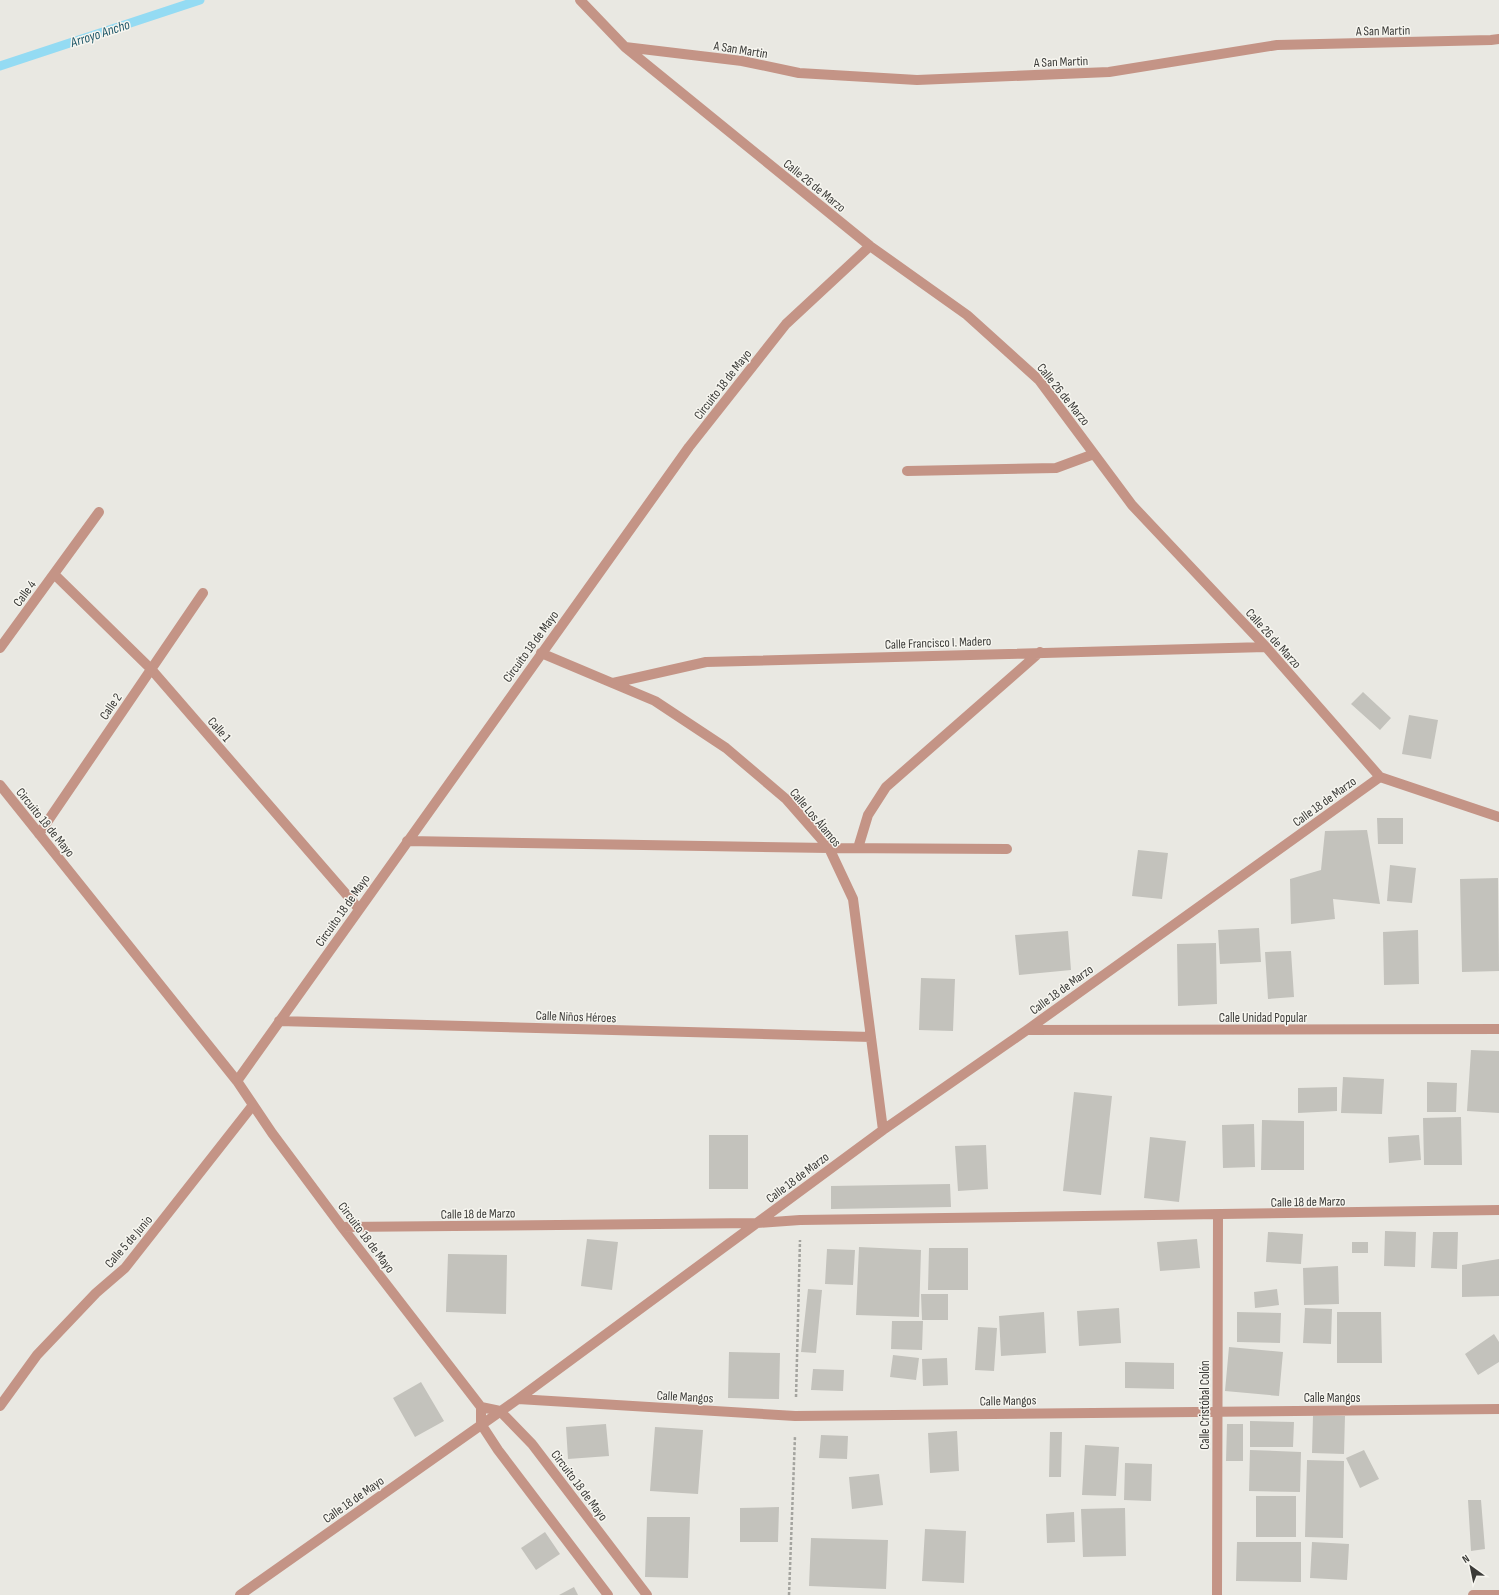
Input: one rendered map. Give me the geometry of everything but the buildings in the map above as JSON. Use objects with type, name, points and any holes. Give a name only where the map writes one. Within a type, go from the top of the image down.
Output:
[{"type":"street","name":"Calle 26 de Marzo","points":[[580,0],[625,47],[870,246],[967,315],[1039,380],[1132,505],[1266,647],[1380,777]]},
{"type":"street","name":"A San Martin","points":[[625,47],[742,61],[799,73],[917,80],[1108,72],[1277,45],[1491,40],[1499,38]]},
{"type":"street","name":"Circuito 18 de Mayo","points":[[237,1081],[541,652],[689,448],[786,324],[870,246]]},
{"type":"street","points":[[907,471],[1056,468],[1094,454]]},
{"type":"street","name":"Calle 4","points":[[0,648],[99,512]]},
{"type":"street","name":"Calle 1","points":[[54,574],[151,670],[359,909]]},
{"type":"street","name":"Calle 2","points":[[39,834],[203,594]]},
{"type":"street","name":"Calle Francisco I. Madero","points":[[613,683],[706,662],[1266,647]]},
{"type":"street","name":"Calle Los Álamos","points":[[541,652],[655,701],[726,748],[786,799],[830,848],[853,899],[882,1130]]},
{"type":"street","points":[[858,848],[868,815],[886,787],[1040,652]]},
{"type":"street","points":[[1380,777],[1499,816]]},
{"type":"street","name":"Calle 18 de Marzo","points":[[481,1424],[518,1399],[882,1130],[1027,1030],[1380,777]]},
{"type":"street","name":"Circuito 18 de Mayo","points":[[0,785],[237,1081],[272,1133],[342,1227],[480,1407]]},
{"type":"street","points":[[407,842],[830,848],[1007,848]]},
{"type":"street","name":"Calle Niños Héroes","points":[[279,1021],[871,1037]]},
{"type":"street","name":"Calle Unidad Popular","points":[[1027,1030],[1499,1029]]},
{"type":"street","name":"Calle 5 de Junio","points":[[0,1406],[37,1355],[96,1293],[125,1268],[253,1105]]},
{"type":"street","name":"Calle 18 de Marzo","points":[[342,1227],[758,1223],[800,1220],[1499,1210]]},
{"type":"street","name":"Calle Cristóbal Colón","points":[[1217,1595],[1218,1215]]},
{"type":"street","name":"Calle Mangos","points":[[518,1399],[795,1416],[1217,1410],[1499,1409]]},
{"type":"street","points":[[500,1411],[480,1407],[481,1424],[498,1450],[608,1595]]},
{"type":"street","name":"Circuito 18 de Mayo","points":[[500,1411],[532,1444],[647,1595]]},
{"type":"street","name":"Calle 18 de Mayo","points":[[240,1595],[481,1424]]},
{"type":"street","points":[[1473,1595],[1499,1595]]},
{"type":"waterway","name":"Arroyo Ancho","points":[[0,66],[200,0]]}]
